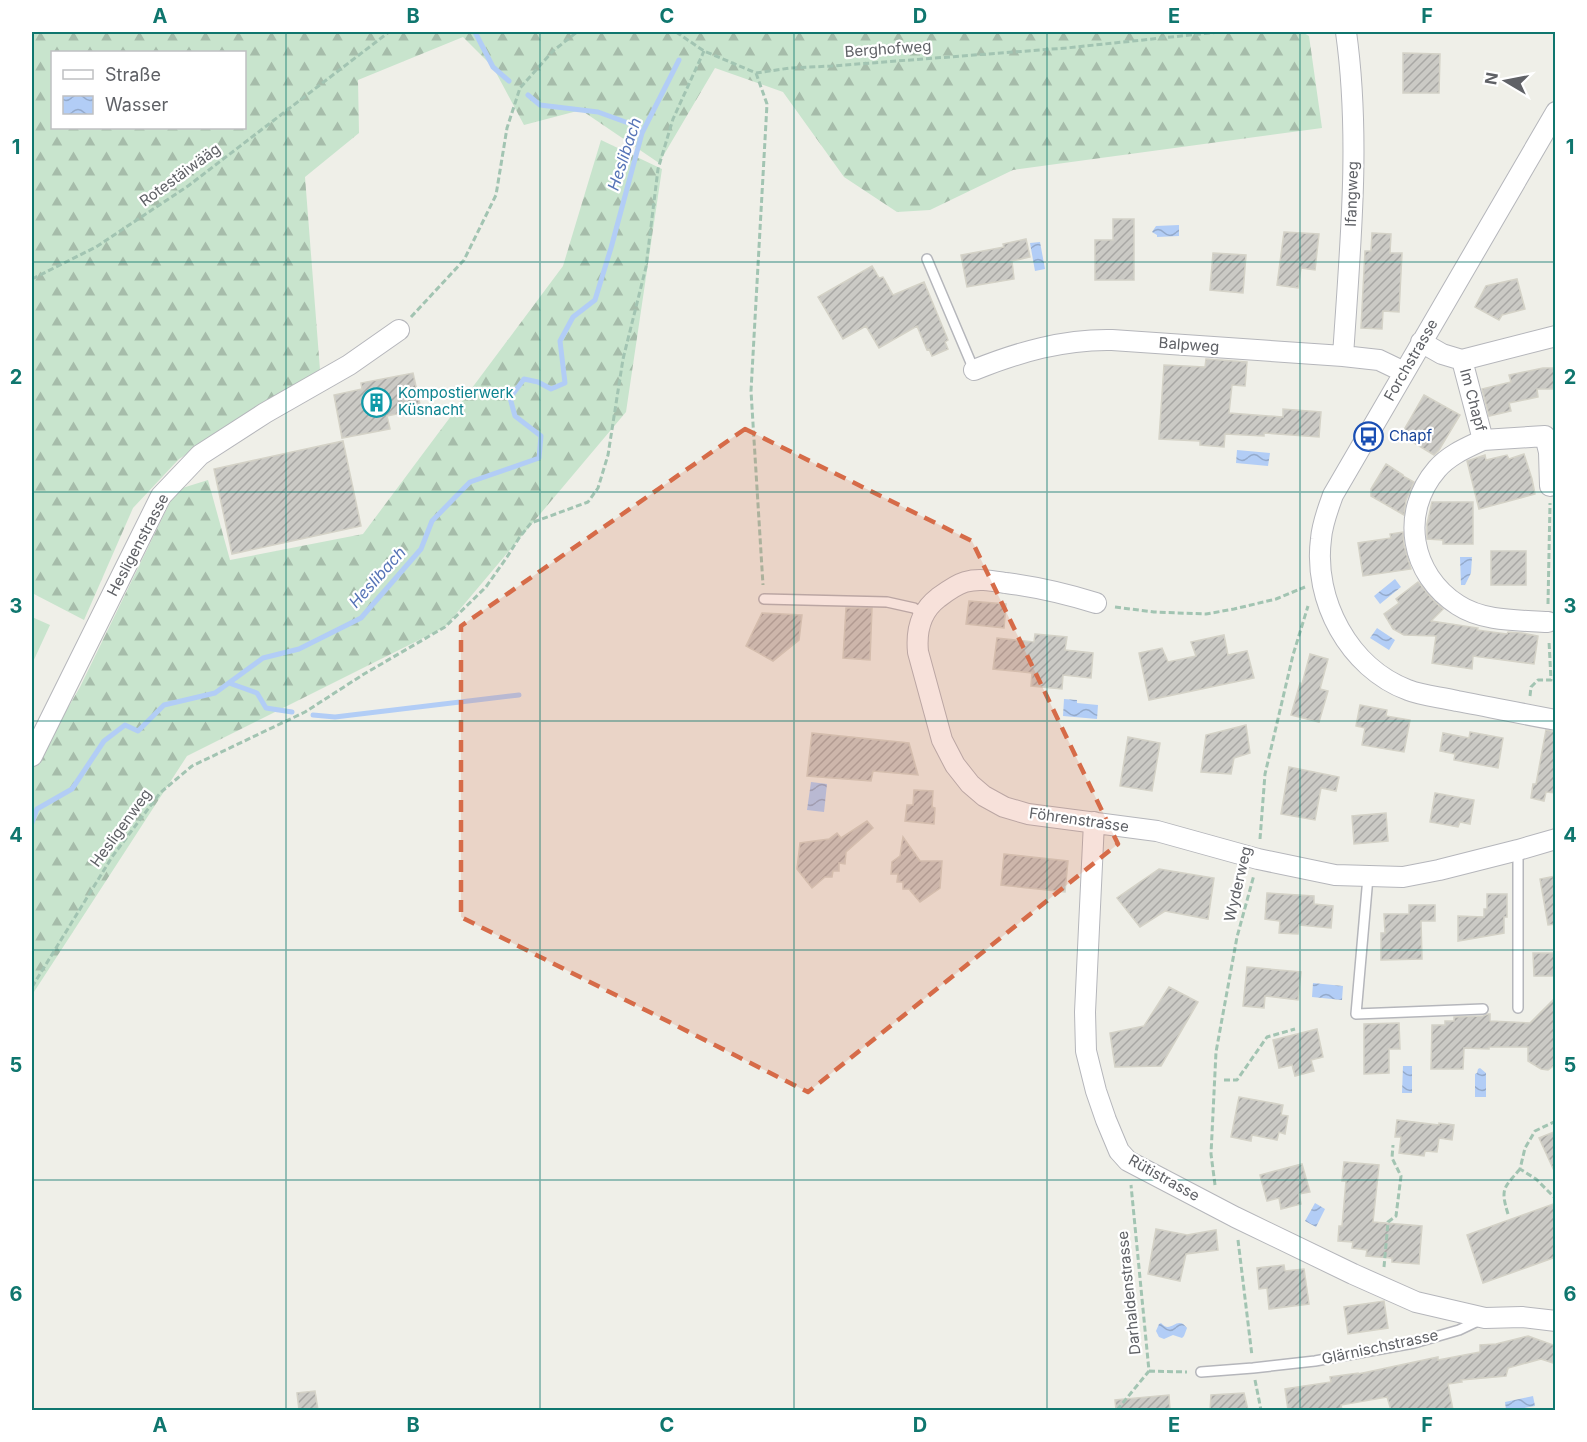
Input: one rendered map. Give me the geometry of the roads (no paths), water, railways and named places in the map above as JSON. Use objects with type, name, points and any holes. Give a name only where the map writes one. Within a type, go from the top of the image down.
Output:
[{"type":"street","name":"Ifangweg","points":[[1343,356],[1352,222],[1354,147],[1351,66],[1346,32]]},
{"type":"street","name":"Forchstrasse","points":[[1556,112],[1333,495],[1323,525],[1320,567],[1329,605],[1346,641],[1359,658],[1386,679],[1410,691],[1556,720]]},
{"type":"street","name":"Hesligenstrasse","points":[[32,756],[160,496],[201,455],[265,413],[349,365],[399,330]]},
{"type":"street","points":[[1421,342],[1442,354],[1462,360],[1556,336]]},
{"type":"street","name":"Balpweg","points":[[974,370],[1033,350],[1089,339],[1343,356],[1379,360],[1404,372]]},
{"type":"street","name":"Im Chapf","points":[[1462,360],[1483,440]]},
{"type":"street","name":"Im Chapf","points":[[1548,622],[1484,616],[1458,606],[1431,581],[1418,553],[1414,536],[1415,517],[1420,497],[1436,470],[1458,451],[1483,440],[1545,436],[1549,452],[1550,486]]},
{"type":"street","points":[[923,614],[944,593],[964,582],[976,580],[1031,586],[1096,603]]},
{"type":"street","name":"Föhrenstrasse","points":[[923,614],[917,639],[918,651],[942,740],[970,784],[984,796],[1004,807],[1028,814],[1157,831],[1258,859],[1335,875],[1368,877],[1403,877],[1439,870],[1556,839]]},
{"type":"street","name":"Rütistrasse","points":[[1094,822],[1085,1012],[1086,1051],[1096,1091],[1119,1151],[1128,1161],[1229,1214],[1382,1287],[1416,1302],[1485,1318]]},
{"type":"street","name":"Glärnischstrasse","points":[[1485,1318],[1522,1317],[1556,1321]]},
{"type":"lane","points":[[927,259],[974,370]]},
{"type":"lane","points":[[764,599],[887,602],[914,608],[923,614]]},
{"type":"lane","points":[[1518,850],[1518,1008]]},
{"type":"lane","points":[[1368,877],[1356,1014],[1483,1009]]},
{"type":"lane","name":"Glärnischstrasse","points":[[1201,1372],[1315,1361],[1414,1343],[1459,1330],[1485,1318]]},
{"type":"water","points":[[1179,225],[1179,236],[1157,237],[1152,232],[1156,226]]},
{"type":"water","points":[[1040,242],[1045,269],[1035,271],[1030,243]]},
{"type":"water","points":[[1237,450],[1270,453],[1268,466],[1236,463]]},
{"type":"water","points":[[1460,557],[1472,557],[1471,573],[1465,585],[1461,585]]},
{"type":"water","points":[[1395,579],[1401,587],[1380,604],[1374,596]]},
{"type":"water","points":[[1377,628],[1395,640],[1389,650],[1370,638]]},
{"type":"water","points":[[1064,699],[1098,705],[1097,719],[1063,716]]},
{"type":"water","points":[[811,782],[827,784],[824,812],[807,810]]},
{"type":"water","points":[[1313,983],[1343,986],[1342,1000],[1312,997]]},
{"type":"water","points":[[1403,1066],[1412,1066],[1412,1093],[1402,1093]]},
{"type":"water","points":[[1480,1068],[1486,1073],[1486,1097],[1475,1097],[1475,1074]]},
{"type":"water","points":[[1315,1203],[1325,1209],[1316,1227],[1305,1221]]},
{"type":"water","points":[[1161,1323],[1168,1327],[1180,1323],[1187,1328],[1182,1338],[1173,1335],[1164,1339],[1159,1337],[1156,1331]]},
{"type":"water","points":[[1533,1396],[1535,1406],[1506,1410],[1505,1402]]},
{"type":"waterway","points":[[475,32],[493,67],[509,81]]},
{"type":"waterway","name":"Heslibach","points":[[32,823],[37,809],[72,789],[104,741],[125,725],[138,731],[164,705],[215,693],[263,658],[299,649],[361,618],[421,549],[432,521],[470,482],[539,458],[541,436],[515,416],[510,398],[524,379],[538,382],[551,389],[565,383],[560,341],[573,317],[595,300],[642,133],[679,60]]},
{"type":"waterway","points":[[528,95],[540,105],[598,112],[631,124],[642,133]]},
{"type":"waterway","points":[[229,683],[257,693],[266,708],[292,712]]},
{"type":"waterway","points":[[313,715],[335,717],[519,695]]},
{"type":"place","name":"Kompostierwerk Küsnacht","points":[[377,402]]},
{"type":"place","name":"Chapf","points":[[1368,436]]}]
